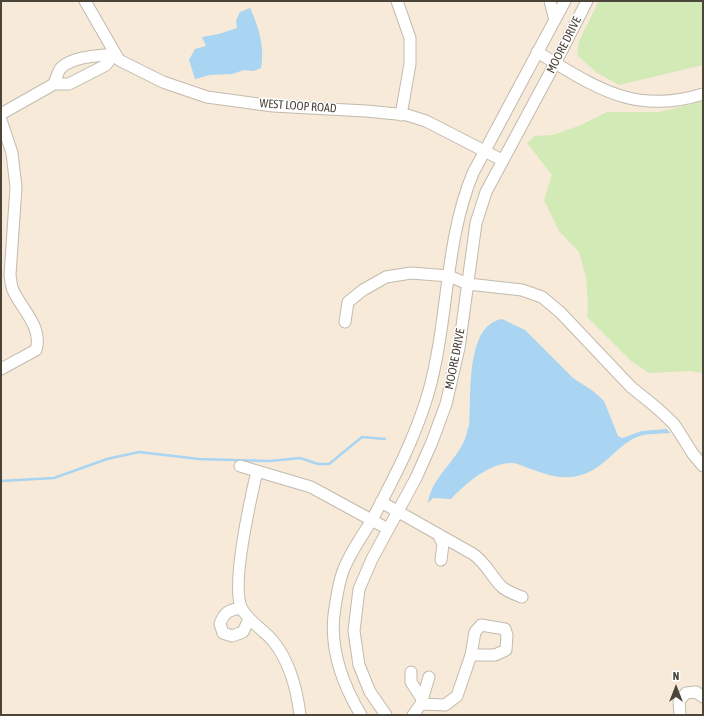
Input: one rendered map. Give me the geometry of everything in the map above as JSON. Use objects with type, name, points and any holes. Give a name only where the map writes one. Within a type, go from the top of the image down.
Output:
[{"type":"street","points":[[85,1],[114,54]]},
{"type":"street","points":[[397,1],[410,38],[410,64],[401,115]]},
{"type":"street","points":[[550,1],[554,20]]},
{"type":"street","name":"MOORE DRIVE","points":[[361,715],[351,699],[340,674],[334,636],[334,617],[344,570],[372,520],[414,436],[428,394],[438,356],[462,198],[484,152],[565,1]]},
{"type":"street","name":"MOORE DRIVE","points":[[386,715],[378,705],[365,681],[359,665],[354,631],[359,589],[366,569],[424,463],[446,404],[459,348],[476,223],[486,192],[556,63],[587,1]]},
{"type":"street","points":[[537,52],[593,85],[642,102],[672,100],[703,94]]},
{"type":"street","points":[[54,84],[62,67],[74,61],[92,56],[114,54]]},
{"type":"street","points":[[1,114],[54,84],[69,84],[106,64],[114,54]]},
{"type":"street","name":"WEST LOOP ROAD","points":[[114,54],[119,60],[163,82],[207,97],[273,106],[366,111],[401,115],[426,121],[502,160]]},
{"type":"street","points":[[1,120],[12,153],[16,187],[10,275],[12,289],[36,330],[38,342],[36,350],[1,369]]},
{"type":"street","points":[[345,322],[348,302],[363,290],[386,277],[412,273],[449,276],[468,284],[522,290],[542,297],[560,312],[631,387],[674,424],[693,454],[703,466]]},
{"type":"street","points":[[240,466],[311,487],[388,530]]},
{"type":"street","points":[[256,471],[241,550],[239,593],[241,608],[249,619],[273,642],[286,662],[297,696],[300,715]]},
{"type":"street","points":[[381,502],[476,556],[484,562],[500,585],[507,591],[522,597]]},
{"type":"street","points":[[438,534],[443,544],[443,554],[441,560]]},
{"type":"street","points":[[241,608],[231,610],[223,615],[220,624],[223,633],[232,636],[242,632],[249,619]]},
{"type":"street","points":[[422,701],[445,705],[457,696],[471,655]]},
{"type":"street","points":[[411,672],[411,682],[422,701]]},
{"type":"street","points":[[413,715],[422,701],[429,677]]},
{"type":"street","points":[[680,715],[680,701],[686,693],[696,692],[703,697]]},
{"type":"shaded area","points":[[1,1],[703,1],[703,715],[1,715]]},
{"type":"green space","points":[[599,1],[703,1],[703,65],[619,85],[596,72],[577,55],[579,41]]},
{"type":"green space","points":[[703,101],[703,373],[690,371],[649,373],[631,361],[587,317],[588,304],[586,277],[579,252],[559,231],[544,200],[552,175],[527,143],[535,136],[553,135],[581,125],[607,112],[660,112]]},
{"type":"water","points":[[250,8],[262,45],[261,68],[254,71],[244,70],[232,74],[210,75],[195,79],[189,60],[195,49],[206,46],[202,37],[219,34],[237,28],[236,21],[240,12]]},
{"type":"water","points":[[502,319],[525,330],[573,378],[593,391],[604,401],[618,436],[622,438],[642,431],[667,429],[670,433],[649,434],[637,437],[623,446],[596,468],[581,475],[569,477],[551,476],[513,463],[496,466],[479,475],[463,487],[451,499],[433,498],[428,503],[430,493],[435,483],[455,456],[466,437],[469,427],[472,365],[481,335],[490,324]]},
{"type":"waterway","points":[[1,481],[54,478],[107,459],[139,452],[199,459],[270,461],[300,458],[318,464],[329,464],[362,437],[385,439]]}]
